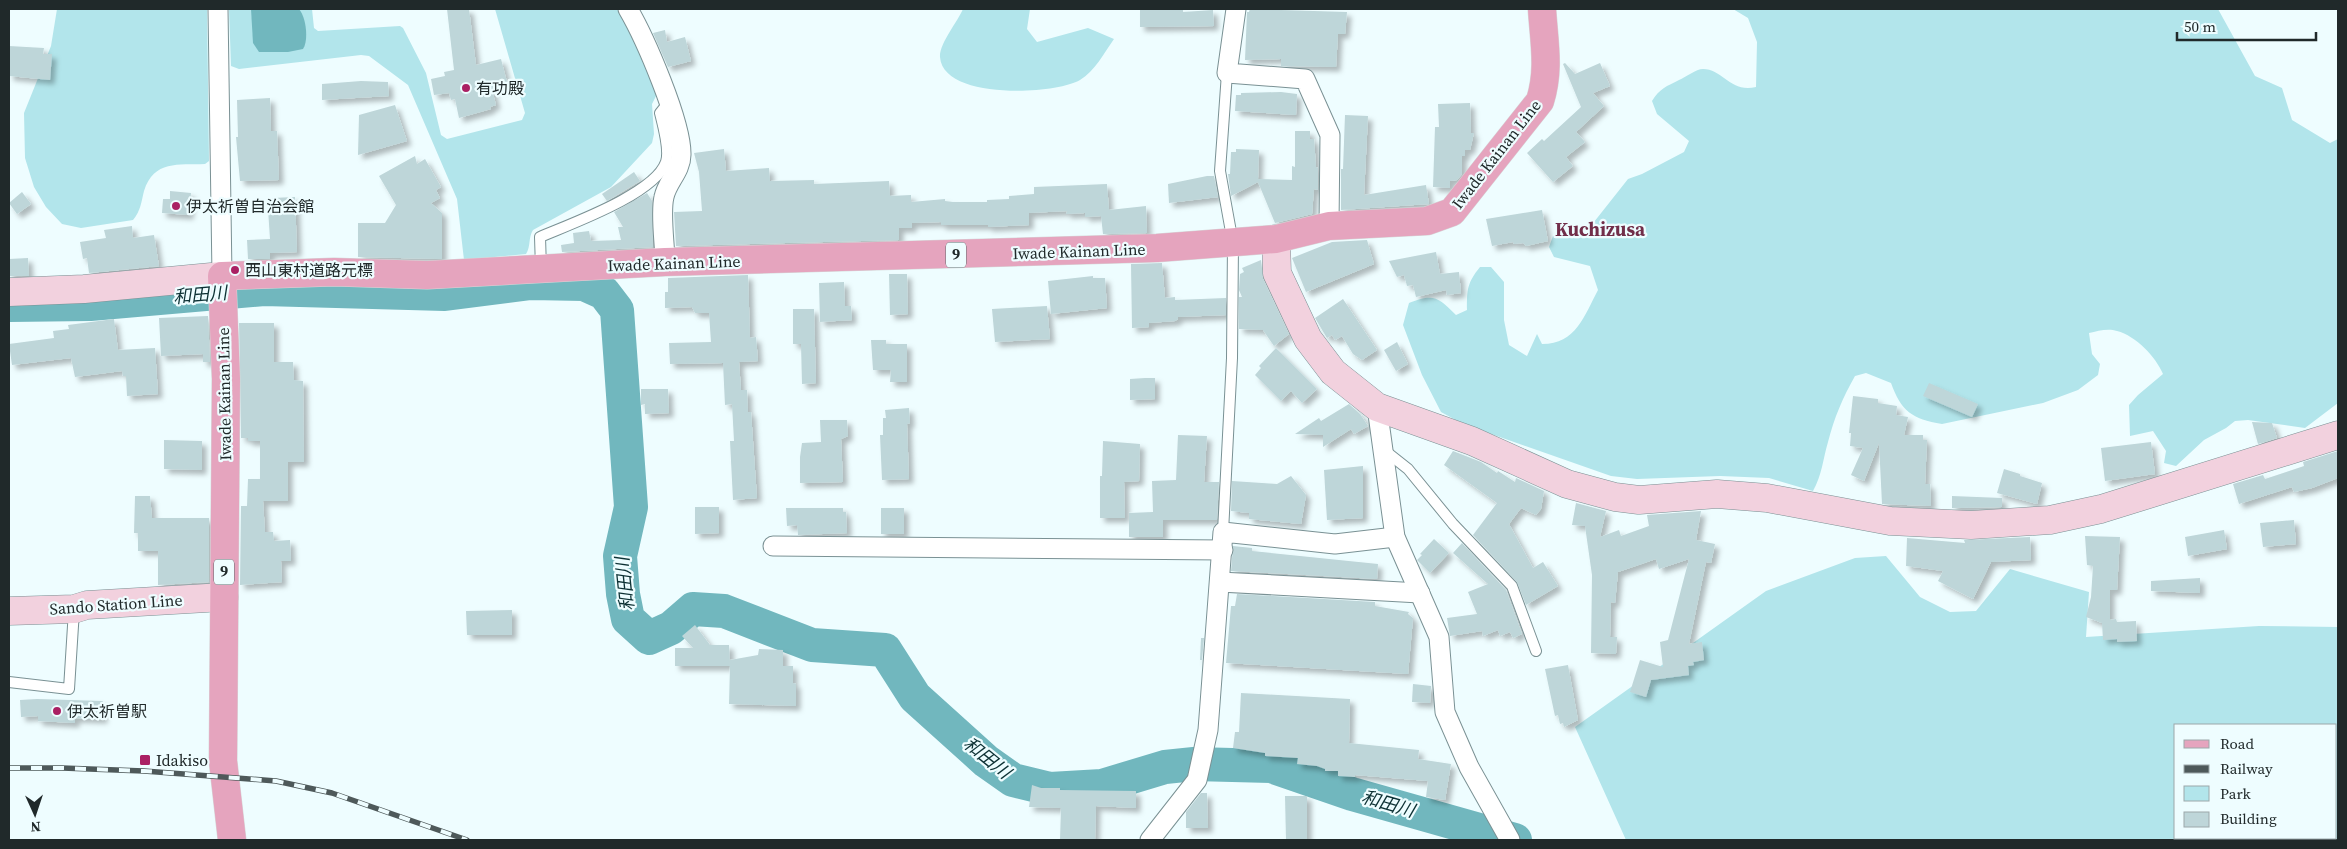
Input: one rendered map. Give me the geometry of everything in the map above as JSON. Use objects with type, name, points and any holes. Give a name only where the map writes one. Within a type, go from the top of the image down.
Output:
[{"type":"main road","name":"Iwade Kainan Line","points":[[232,840],[223,761],[226,378],[222,288],[334,272],[428,275],[665,262],[1158,248],[1276,239],[1329,226],[1427,221],[1452,212],[1540,101],[1546,80],[1542,9]]},
{"type":"street","points":[[9,292],[84,289],[222,288],[218,9]]},
{"type":"street","points":[[628,9],[638,26],[675,119],[682,153],[675,176],[663,198],[665,262]]},
{"type":"street","points":[[1236,9],[1227,72],[1306,79],[1330,135],[1329,226]]},
{"type":"street","points":[[1276,239],[1277,273],[1308,339],[1333,372],[1377,407],[1472,441],[1568,484],[1615,497],[1639,500],[1717,494],[1767,498],[1890,521],[1971,525],[2050,520],[2100,509],[2338,435]]},
{"type":"street","points":[[1377,407],[1395,537],[1439,637],[1445,712],[1469,767],[1510,840]]},
{"type":"street","points":[[773,546],[1223,541],[1335,544],[1395,537]]},
{"type":"street","points":[[1150,840],[1196,780],[1208,730],[1223,541]]},
{"type":"street","points":[[1220,582],[1420,594]]},
{"type":"street","name":"Sando Station Line","points":[[9,611],[74,609],[87,605],[224,597]]},
{"type":"lane","points":[[1223,541],[1232,358],[1233,243],[1220,172],[1227,72]]},
{"type":"lane","points":[[541,269],[540,238],[624,201],[652,181],[666,162],[665,131],[660,113],[668,103]]},
{"type":"lane","points":[[1383,449],[1408,469],[1453,524],[1512,586],[1536,651]]},
{"type":"lane","points":[[9,682],[69,689],[74,609]]},
{"type":"green space","points":[[57,9],[207,9],[209,161],[205,164],[168,166],[154,174],[148,181],[139,210],[133,220],[81,228],[62,224],[46,207],[34,187],[25,158],[24,113],[51,46]]},
{"type":"green space","points":[[229,9],[312,9],[314,28],[318,31],[400,26],[403,28],[426,73],[441,135],[447,139],[522,120],[525,113],[495,9],[618,9],[636,43],[657,94],[652,104],[654,134],[652,143],[611,187],[533,230],[526,254],[464,260],[457,199],[408,85],[369,56],[361,55],[239,69],[231,66]]},
{"type":"green space","points":[[963,9],[1030,9],[1027,29],[1037,42],[1088,28],[1114,39],[1090,72],[1080,80],[1067,85],[1025,91],[979,87],[959,81],[946,71],[940,57],[942,46]]},
{"type":"green space","points":[[1733,9],[2218,9],[2255,76],[2282,88],[2292,120],[2330,143],[2338,139],[2338,403],[2305,428],[2248,420],[2235,421],[2204,440],[2176,466],[2164,463],[2166,451],[2153,431],[2130,436],[2129,405],[2163,374],[2160,367],[2150,354],[2131,337],[2114,330],[2099,331],[2089,333],[2092,354],[2100,364],[2098,375],[2078,390],[2043,403],[1942,424],[1923,419],[1909,412],[1899,401],[1891,383],[1866,373],[1855,376],[1836,416],[1813,491],[1769,478],[1720,476],[1637,479],[1611,476],[1463,424],[1441,412],[1422,375],[1403,325],[1409,303],[1424,298],[1435,298],[1445,304],[1456,315],[1467,310],[1469,287],[1472,278],[1480,267],[1491,267],[1504,282],[1504,320],[1509,345],[1527,356],[1537,334],[1542,344],[1554,343],[1571,334],[1583,319],[1598,290],[1590,266],[1554,257],[1549,247],[1553,236],[1584,228],[1594,222],[1628,179],[1642,174],[1684,152],[1689,141],[1657,114],[1652,101],[1664,88],[1700,69],[1710,70],[1740,87],[1756,87],[1757,42],[1748,18]]},
{"type":"green space","points":[[1886,556],[1920,597],[1950,612],[1976,611],[2010,569],[2089,592],[2086,637],[2259,626],[2338,627],[2338,840],[1626,840],[1575,727],[1766,591],[1855,558]]},
{"type":"shaded area","points":[[251,9],[299,9],[306,29],[306,40],[303,49],[288,52],[259,52],[253,43]]},
{"type":"building","name":"有功殿","points":[[447,9],[469,9],[476,65],[501,59],[508,86],[492,90],[496,105],[490,107],[491,109],[459,118],[455,99],[451,100],[449,93],[434,95],[431,79],[445,76],[444,72],[454,70]]},
{"type":"building","points":[[1250,9],[1347,12],[1345,34],[1338,34],[1336,67],[1281,66],[1281,59],[1245,60],[1247,12]]},
{"type":"building","points":[[1140,10],[1183,10],[1183,12],[1213,10],[1214,26],[1140,27]]},
{"type":"building","points":[[665,30],[667,42],[685,37],[691,61],[668,67],[653,33]]},
{"type":"building","points":[[9,46],[44,48],[43,54],[52,54],[50,80],[9,76]]},
{"type":"building","points":[[1565,63],[1575,74],[1600,63],[1610,86],[1593,93],[1604,106],[1576,132],[1585,142],[1566,157],[1573,166],[1553,182],[1527,153],[1542,139],[1544,141],[1581,107],[1563,64]]},
{"type":"building","points":[[361,81],[388,82],[389,96],[322,100],[322,84]]},
{"type":"building","points":[[1281,92],[1297,94],[1296,115],[1235,111],[1236,95],[1241,95],[1241,93]]},
{"type":"building","points":[[270,98],[271,131],[277,131],[279,180],[240,181],[236,137],[238,137],[237,100]]},
{"type":"building","points":[[1470,103],[1471,133],[1474,133],[1470,150],[1465,150],[1465,156],[1462,156],[1462,174],[1457,180],[1450,181],[1450,188],[1433,187],[1435,127],[1439,127],[1438,104]]},
{"type":"building","points":[[395,105],[407,141],[358,155],[359,115]]},
{"type":"building","points":[[1345,115],[1368,116],[1364,195],[1426,185],[1429,204],[1341,210],[1341,169],[1343,169]]},
{"type":"building","points":[[1295,131],[1310,131],[1310,139],[1314,139],[1316,167],[1318,168],[1318,190],[1314,189],[1312,214],[1275,223],[1258,182],[1231,196],[1228,174],[1230,174],[1231,152],[1236,152],[1236,149],[1259,150],[1258,179],[1292,180],[1292,166],[1295,167]]},
{"type":"building","points":[[724,149],[726,171],[769,168],[770,181],[814,180],[814,184],[889,181],[890,196],[911,195],[911,202],[945,199],[945,201],[953,202],[987,202],[987,200],[1009,199],[1009,196],[1034,194],[1034,187],[1107,184],[1109,210],[1146,206],[1147,233],[1103,234],[1101,216],[1085,217],[1085,213],[1066,214],[1067,211],[1029,213],[1029,225],[988,227],[988,225],[941,225],[941,222],[912,223],[912,228],[899,228],[899,240],[676,246],[674,212],[702,211],[699,172],[694,153]]},
{"type":"building","points":[[415,156],[417,164],[425,159],[441,187],[436,190],[440,198],[431,203],[442,213],[442,259],[358,257],[358,223],[385,223],[396,205],[379,176]]},
{"type":"building","points":[[634,172],[640,181],[607,201],[602,194]]},
{"type":"building","points":[[1214,176],[1218,197],[1169,203],[1168,184]]},
{"type":"building","name":"伊太祈曽自治会館","points":[[170,191],[191,193],[189,215],[162,213],[163,199],[170,199]]},
{"type":"building","points":[[22,192],[31,204],[17,214],[9,203]]},
{"type":"building","points":[[647,193],[652,201],[653,247],[562,252],[561,245],[574,243],[573,233],[589,231],[591,241],[621,240],[618,227],[623,227],[614,212]]},
{"type":"building","points":[[295,197],[297,252],[270,253],[270,259],[248,259],[247,240],[270,239],[268,209],[273,209],[272,198]]},
{"type":"building","points":[[1542,210],[1548,241],[1526,246],[1523,243],[1514,244],[1513,242],[1492,246],[1486,219]]},
{"type":"building","points":[[132,226],[133,238],[154,235],[159,266],[89,273],[87,258],[83,259],[80,242],[106,238],[104,230]]},
{"type":"building","points":[[1367,240],[1374,264],[1306,292],[1292,258],[1332,242]]},
{"type":"building","points":[[1436,252],[1440,274],[1459,272],[1461,293],[1447,295],[1446,290],[1416,297],[1413,285],[1407,286],[1404,275],[1397,277],[1389,261]]},
{"type":"building","points":[[28,258],[29,276],[9,276],[9,259]]},
{"type":"building","points":[[1261,260],[1263,279],[1289,334],[1274,346],[1263,330],[1239,329],[1239,297],[1242,297],[1239,290],[1240,274],[1244,272],[1242,268]]},
{"type":"building","points":[[1162,263],[1165,298],[1175,297],[1175,300],[1226,298],[1226,315],[1178,317],[1175,321],[1149,323],[1149,327],[1132,328],[1131,264]]},
{"type":"building","points":[[889,274],[907,274],[908,314],[890,315]]},
{"type":"building","points":[[748,275],[750,338],[756,337],[758,361],[739,362],[741,390],[747,390],[748,412],[751,412],[757,498],[733,500],[730,441],[734,441],[732,404],[725,405],[723,363],[670,364],[669,343],[711,342],[709,313],[695,313],[692,307],[665,308],[665,292],[668,292],[668,278]]},
{"type":"building","points":[[1093,276],[1093,278],[1105,278],[1107,308],[1051,314],[1048,281]]},
{"type":"building","points":[[844,282],[845,306],[851,306],[852,320],[820,322],[819,283]]},
{"type":"building","points":[[1343,299],[1377,350],[1362,360],[1353,354],[1342,336],[1335,340],[1332,335],[1327,338],[1315,318]]},
{"type":"building","points":[[1047,306],[1050,339],[995,342],[992,309]]},
{"type":"building","points":[[793,309],[814,309],[816,383],[802,384],[801,344],[793,344]]},
{"type":"building","points":[[208,316],[210,362],[203,362],[203,354],[161,356],[159,318]]},
{"type":"building","points":[[114,319],[118,350],[155,348],[158,394],[127,396],[126,376],[123,376],[122,371],[75,377],[71,358],[12,365],[9,344],[54,338],[53,331],[69,329],[68,325]]},
{"type":"building","points":[[239,323],[274,323],[274,362],[293,362],[294,380],[303,381],[304,462],[288,462],[288,501],[263,501],[265,532],[273,532],[274,541],[290,540],[291,561],[281,561],[282,582],[240,585],[241,506],[247,506],[248,479],[260,479],[260,441],[248,441],[248,438],[241,438]]},
{"type":"building","points":[[871,340],[886,340],[886,344],[907,344],[907,382],[890,382],[891,370],[873,370]]},
{"type":"building","points":[[1397,342],[1408,364],[1396,371],[1384,350]]},
{"type":"building","points":[[1276,348],[1317,389],[1302,403],[1291,391],[1281,401],[1255,375],[1261,368],[1259,366]]},
{"type":"building","points":[[1155,378],[1155,399],[1130,400],[1130,379]]},
{"type":"building","points":[[1929,383],[1978,404],[1972,417],[1923,396]]},
{"type":"building","points":[[641,389],[668,389],[669,413],[645,414],[645,404],[641,405]]},
{"type":"building","points":[[1853,396],[1878,399],[1878,403],[1897,406],[1896,415],[1908,417],[1904,435],[1923,435],[1923,440],[1927,440],[1925,484],[1930,484],[1931,506],[1882,504],[1879,443],[1864,481],[1851,475],[1863,448],[1850,446],[1851,433],[1849,433]]},
{"type":"building","points":[[1349,404],[1360,414],[1368,426],[1354,434],[1351,429],[1323,447],[1323,435],[1295,434],[1319,418],[1321,421]]},
{"type":"building","points":[[909,408],[910,423],[907,424],[909,479],[882,480],[880,435],[883,435],[883,418],[886,418],[885,410]]},
{"type":"building","points":[[820,420],[847,420],[848,436],[841,439],[843,482],[800,483],[802,443],[821,442]]},
{"type":"building","points":[[2252,422],[2272,423],[2277,438],[2258,444]]},
{"type":"building","points":[[1178,435],[1207,436],[1204,482],[1219,482],[1217,520],[1163,520],[1163,537],[1129,537],[1129,513],[1153,512],[1152,481],[1176,480]]},
{"type":"building","points":[[164,440],[202,441],[202,470],[164,469]]},
{"type":"building","points":[[1103,441],[1140,444],[1139,481],[1124,482],[1125,518],[1100,518],[1100,476],[1102,476]]},
{"type":"building","points":[[2151,442],[2155,474],[2105,481],[2101,448]]},
{"type":"building","points":[[1453,451],[1481,462],[1515,482],[1516,478],[1544,491],[1541,509],[1536,515],[1521,508],[1509,524],[1533,568],[1543,562],[1558,586],[1526,605],[1517,582],[1473,535],[1497,503],[1444,465]]},
{"type":"building","points":[[2338,451],[2338,478],[2312,488],[2294,492],[2292,487],[2239,504],[2233,484],[2263,475],[2265,479],[2304,466],[2303,462]]},
{"type":"building","points":[[1363,466],[1363,518],[1327,520],[1324,470]]},
{"type":"building","points":[[2004,469],[2042,483],[2037,504],[1997,493]]},
{"type":"building","points":[[1291,476],[1306,495],[1301,524],[1249,519],[1249,513],[1231,511],[1232,481],[1277,484]]},
{"type":"building","points":[[135,496],[150,496],[152,518],[209,518],[209,582],[158,585],[158,551],[138,551],[138,533],[134,533]]},
{"type":"building","points":[[1952,496],[2002,498],[2002,507],[1952,508]]},
{"type":"building","points":[[1576,503],[1606,511],[1600,537],[1619,530],[1621,536],[1649,526],[1647,515],[1701,511],[1696,540],[1715,544],[1711,563],[1706,562],[1689,644],[1702,642],[1704,660],[1693,662],[1694,665],[1688,666],[1689,675],[1651,680],[1646,697],[1630,692],[1640,660],[1663,667],[1660,642],[1668,640],[1689,559],[1659,569],[1656,559],[1618,572],[1615,603],[1611,602],[1610,637],[1617,637],[1616,654],[1591,653],[1592,575],[1585,526],[1572,525]]},
{"type":"building","points":[[695,507],[719,507],[719,533],[695,534]]},
{"type":"building","points":[[786,508],[843,508],[843,512],[846,512],[847,533],[798,535],[797,525],[787,526]]},
{"type":"building","points":[[881,508],[904,508],[904,534],[881,534]]},
{"type":"building","points":[[2294,520],[2296,544],[2263,547],[2260,523]]},
{"type":"building","points":[[2224,530],[2227,549],[2188,556],[2185,537]]},
{"type":"building","points":[[2085,536],[2120,537],[2117,590],[2110,590],[2110,620],[2116,619],[2117,622],[2136,621],[2137,641],[2117,642],[2117,639],[2103,640],[2102,623],[2086,617],[2091,597],[2093,566],[2087,565]]},
{"type":"building","points":[[2030,537],[2031,560],[1991,562],[1973,599],[1938,581],[1943,571],[1906,566],[1907,538],[1965,543],[1964,540]]},
{"type":"building","points":[[1434,539],[1449,553],[1430,573],[1417,560]]},
{"type":"building","points":[[1462,543],[1506,590],[1522,634],[1513,638],[1510,632],[1500,636],[1498,630],[1483,636],[1482,631],[1450,636],[1447,618],[1477,614],[1468,592],[1488,584],[1453,553]]},
{"type":"building","points":[[1233,546],[1252,548],[1252,551],[1378,564],[1377,579],[1231,571]]},
{"type":"building","points":[[2200,578],[2200,593],[2151,591],[2151,581]]},
{"type":"building","points":[[1237,594],[1375,602],[1375,606],[1409,612],[1408,614],[1413,618],[1408,674],[1226,663],[1231,606],[1235,606]]},
{"type":"building","points":[[512,610],[512,635],[467,635],[466,611]]},
{"type":"building","points":[[695,625],[710,645],[729,645],[730,665],[730,660],[758,655],[759,649],[783,650],[783,666],[793,666],[793,683],[796,684],[796,706],[729,704],[730,666],[675,666],[675,648],[693,648],[682,636]]},
{"type":"building","points":[[1201,638],[1204,638],[1202,660],[1200,660]]},
{"type":"building","points":[[1568,665],[1578,720],[1564,727],[1563,723],[1560,724],[1558,715],[1555,716],[1545,669]]},
{"type":"building","points":[[1413,684],[1431,686],[1430,703],[1412,702]]},
{"type":"building","points":[[1241,693],[1350,699],[1349,743],[1419,750],[1418,759],[1451,764],[1445,800],[1426,797],[1428,781],[1355,775],[1355,777],[1338,776],[1338,771],[1325,771],[1325,769],[1317,766],[1297,764],[1298,758],[1265,756],[1265,753],[1233,748],[1235,732],[1239,732]]},
{"type":"building","points":[[20,700],[103,701],[103,719],[75,718],[75,723],[38,721],[38,716],[21,717]]},
{"type":"building","points":[[1032,785],[1041,788],[1060,788],[1060,790],[1136,791],[1136,808],[1096,806],[1095,840],[1060,840],[1061,808],[1029,807]]},
{"type":"building","points":[[1201,793],[1207,793],[1208,828],[1186,828],[1186,812]]},
{"type":"building","points":[[1285,796],[1307,796],[1307,840],[1286,840]]},
{"type":"waterway","name":"和田川","points":[[9,305],[90,304],[264,289],[445,294],[531,283],[584,284],[604,293],[617,310],[631,507],[620,556],[623,594],[628,619],[649,638],[671,628],[693,609],[724,611],[812,645],[885,650],[915,697],[986,761],[1013,780],[1050,789],[1102,786],[1165,767],[1194,764],[1271,766],[1352,794],[1515,840]]},
{"type":"railway","points":[[9,768],[144,771],[276,781],[332,793],[467,840]]},
{"type":"place","name":"有功殿","points":[[466,88]]},
{"type":"place","name":"伊太祈曽自治会館","points":[[176,206]]},
{"type":"place","name":"西山東村道路元標","points":[[235,270]]},
{"type":"place","name":"伊太祈曽駅","points":[[57,711]]},
{"type":"place","name":"Idakiso","points":[[145,760]]},
{"type":"district","name":"Kuchizusa","points":[[1600,229]]}]
